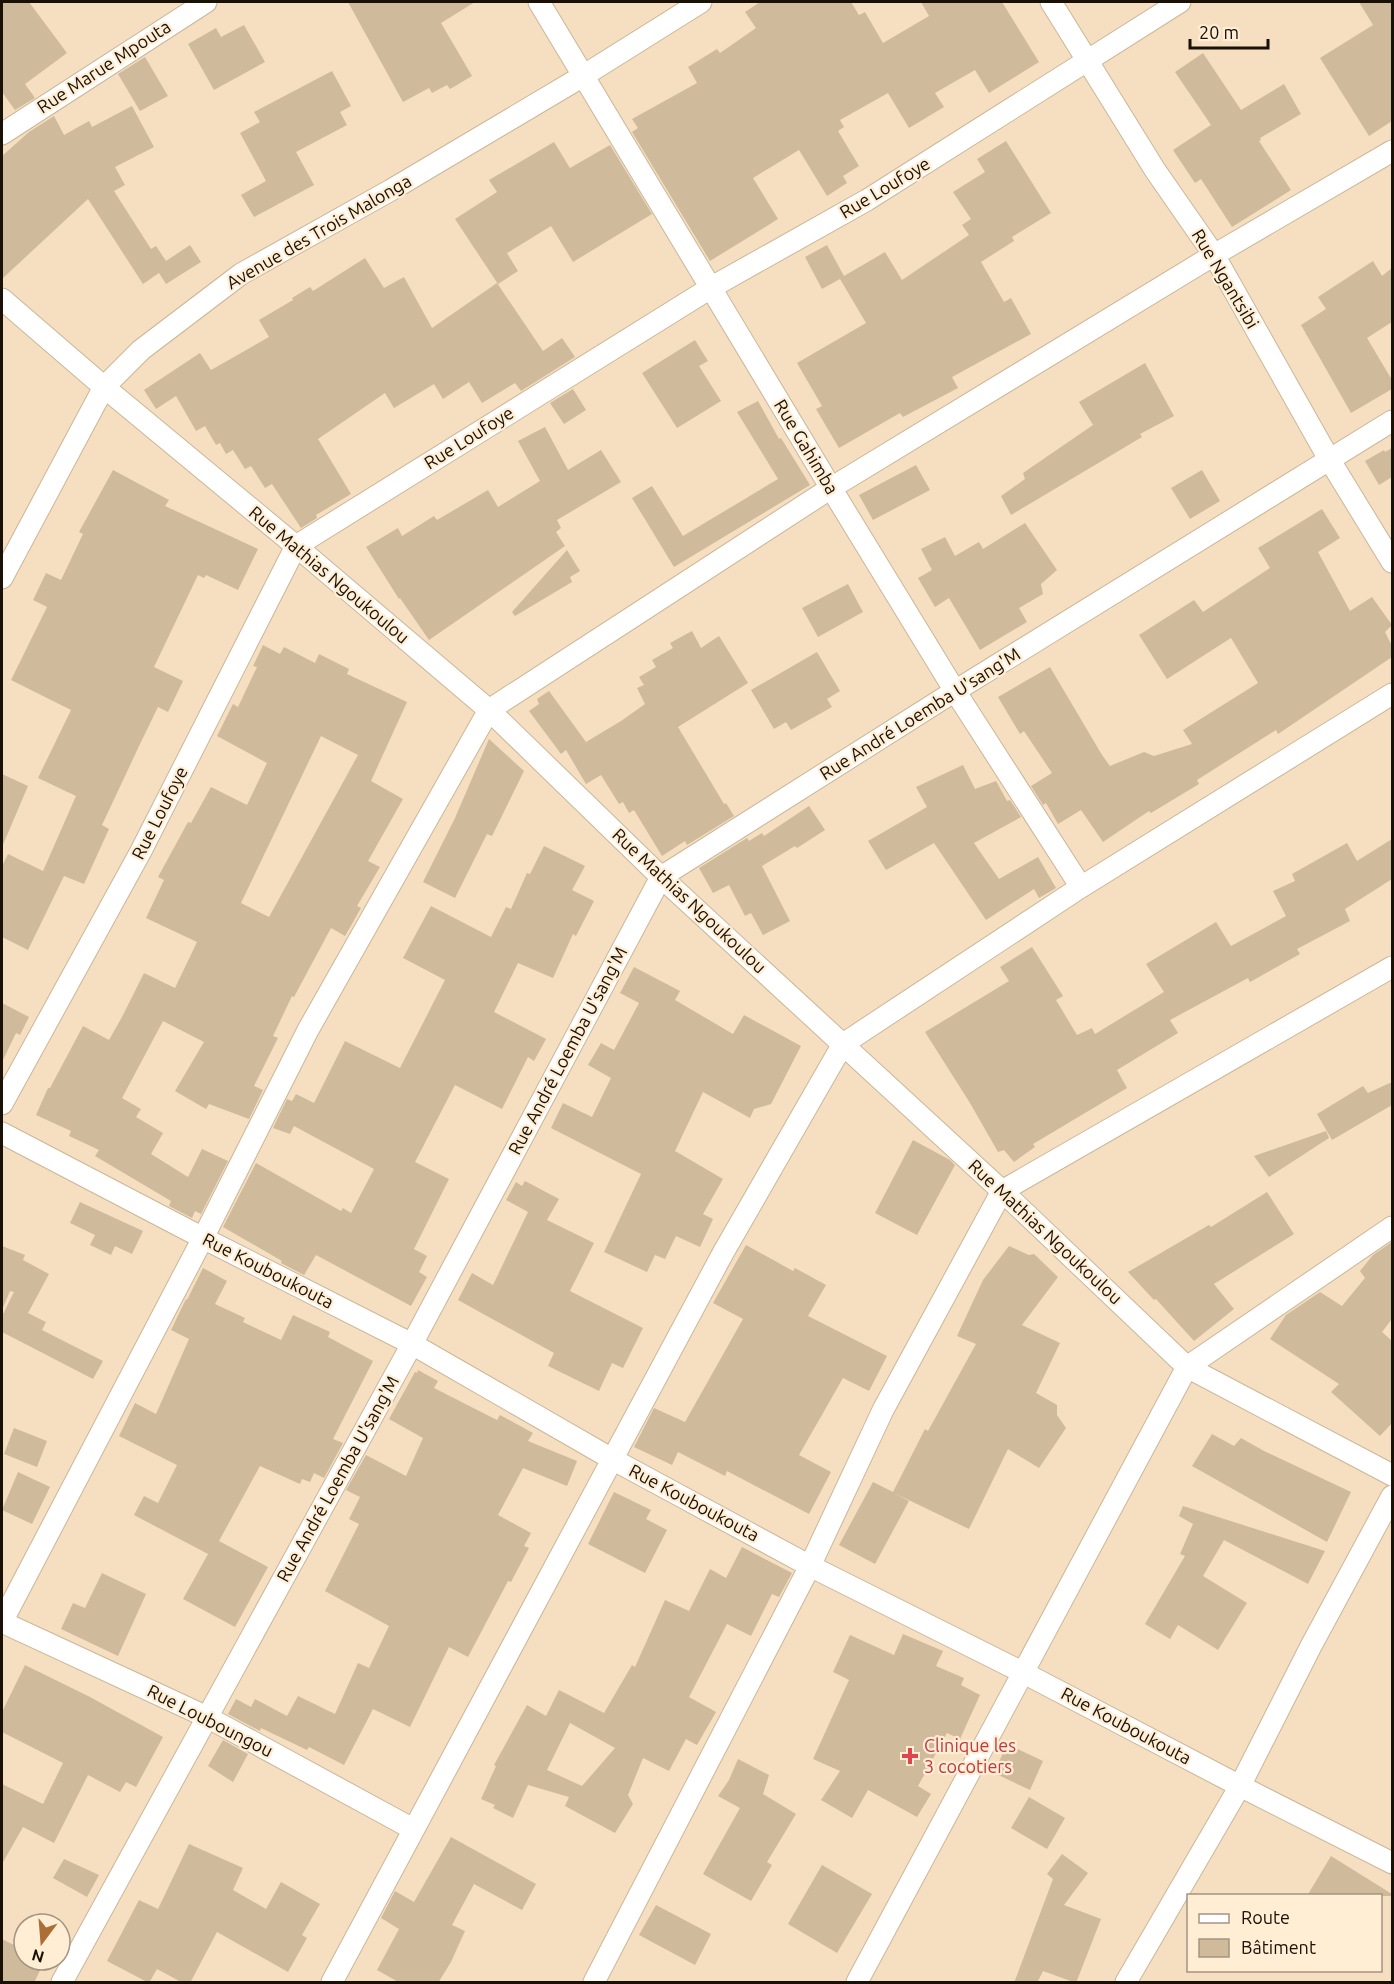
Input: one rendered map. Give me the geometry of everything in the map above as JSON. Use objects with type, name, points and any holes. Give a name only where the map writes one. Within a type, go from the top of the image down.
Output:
[{"type":"street","name":"Rue Marue Mpouta","points":[[2,134],[207,2]]},
{"type":"street","name":"Rue Gahimba","points":[[539,2],[955,691],[1081,887]]},
{"type":"street","name":"Avenue des Trois Malonga","points":[[2,578],[104,387],[141,350],[240,274],[391,190],[583,76],[701,2]]},
{"type":"street","name":"Rue Ngantsibi","points":[[1051,2],[1155,170],[1214,255],[1329,459],[1392,561]]},
{"type":"street","name":"Rue Loufoye","points":[[2,1104],[141,851],[296,546],[712,287],[867,200],[1180,2]]},
{"type":"street","points":[[2,1622],[203,1238],[308,1030],[489,710],[831,488],[1214,255],[1392,151]]},
{"type":"street","name":"Rue Mathias Ngoukoulou","points":[[2,299],[489,710],[661,878],[1002,1191],[1187,1367],[1392,1475]]},
{"type":"street","name":"Rue André Loemba U'sang'M","points":[[62,1983],[412,1344],[661,878],[955,691],[1392,421]]},
{"type":"street","points":[[332,1983],[723,1253],[843,1044],[1081,887],[1392,694]]},
{"type":"street","points":[[594,1983],[810,1566],[883,1410],[1002,1191],[1392,967]]},
{"type":"street","name":"Rue Kouboukouta","points":[[2,1133],[412,1344],[612,1459],[810,1566],[1024,1673],[1392,1863]]},
{"type":"street","points":[[857,1983],[1187,1367],[1392,1227]]},
{"type":"street","points":[[1126,1983],[1240,1786],[1311,1646],[1392,1496]]},
{"type":"street","name":"Rue Louboungou","points":[[2,1622],[207,1717],[413,1829]]},
{"type":"building","points":[[2,2],[29,2],[67,53],[25,84],[35,98],[15,110],[2,92]]},
{"type":"building","points":[[348,2],[475,2],[441,23],[472,76],[450,89],[447,85],[432,93],[429,88],[403,102]]},
{"type":"building","points":[[760,2],[851,2],[859,15],[865,12],[883,43],[929,16],[921,2],[1002,2],[1039,62],[989,93],[975,70],[935,93],[944,107],[909,128],[888,93],[840,120],[844,127],[838,131],[859,166],[843,176],[847,183],[827,196],[799,150],[753,178],[778,219],[710,261],[632,132],[638,128],[632,119],[697,83],[688,67],[717,49],[720,53],[756,28],[745,12]]},
{"type":"building","points":[[1359,2],[1392,2],[1392,121],[1369,136],[1320,58],[1373,25]]},
{"type":"building","points":[[244,25],[265,62],[214,90],[188,44],[216,28],[221,37]]},
{"type":"building","points":[[1203,53],[1241,110],[1284,84],[1301,114],[1260,138],[1259,141],[1291,190],[1232,227],[1201,179],[1195,183],[1173,150],[1211,125],[1175,72]]},
{"type":"building","points":[[145,57],[168,96],[140,111],[118,74]]},
{"type":"building","points":[[332,71],[351,106],[340,112],[347,125],[296,152],[314,185],[254,217],[241,195],[266,181],[240,133],[260,122],[254,112]]},
{"type":"building","points":[[132,106],[154,147],[115,167],[125,185],[114,191],[151,249],[156,246],[166,261],[190,245],[201,262],[166,284],[159,273],[143,284],[88,199],[2,279],[2,156],[29,132],[54,116],[64,135],[89,121],[92,127]]},
{"type":"building","points":[[1006,141],[1051,213],[1012,237],[1014,241],[981,262],[1004,302],[1011,298],[1031,334],[952,377],[958,388],[903,417],[900,413],[839,448],[816,409],[822,406],[797,363],[866,323],[840,279],[822,289],[805,257],[827,245],[844,276],[885,252],[902,280],[969,235],[962,225],[971,219],[953,192],[985,172],[977,159]]},
{"type":"building","points":[[554,142],[570,168],[610,145],[652,214],[573,262],[551,226],[507,253],[518,271],[498,284],[455,219],[497,192],[489,180]]},
{"type":"building","points":[[365,258],[384,288],[404,277],[432,328],[497,283],[543,351],[562,338],[575,357],[521,391],[515,383],[482,403],[469,382],[443,399],[434,384],[394,408],[385,393],[318,439],[351,494],[316,515],[317,518],[301,528],[272,484],[265,488],[251,466],[245,469],[233,450],[226,454],[220,443],[216,445],[205,426],[196,431],[176,396],[156,409],[144,390],[200,353],[211,370],[269,337],[259,320],[310,287],[313,291]]},
{"type":"building","points":[[1373,261],[1382,276],[1392,268],[1392,322],[1367,338],[1392,380],[1392,389],[1351,413],[1301,325],[1326,309],[1318,297]]},
{"type":"building","points":[[695,340],[708,361],[699,366],[721,401],[677,428],[642,373]]},
{"type":"building","points":[[1145,363],[1174,416],[1140,434],[1142,437],[1011,515],[1001,496],[1025,479],[1023,473],[1093,425],[1079,402]]},
{"type":"building","points":[[573,389],[586,410],[564,424],[550,403]]},
{"type":"building","points":[[758,401],[779,439],[781,438],[810,485],[674,567],[632,498],[652,486],[683,536],[778,479],[737,412]]},
{"type":"building","points":[[545,427],[568,470],[601,450],[621,482],[557,520],[561,528],[556,532],[565,546],[429,640],[399,599],[366,547],[398,528],[402,536],[434,516],[437,520],[488,490],[498,507],[540,481],[518,441]]},
{"type":"building","points":[[1392,448],[1392,477],[1379,485],[1365,461]]},
{"type":"building","points":[[916,465],[930,490],[873,520],[859,495]]},
{"type":"building","points":[[113,470],[169,500],[165,506],[258,549],[238,590],[206,575],[204,578],[198,575],[154,667],[183,681],[168,712],[158,707],[102,825],[109,829],[84,884],[64,876],[28,950],[2,937],[2,866],[8,854],[43,871],[76,796],[38,778],[71,710],[11,680],[47,607],[33,600],[46,573],[61,580],[83,534],[79,532]]},
{"type":"building","points":[[1202,470],[1220,501],[1190,519],[1171,488]]},
{"type":"building","points":[[1322,509],[1340,538],[1318,552],[1350,611],[1372,597],[1392,625],[1385,632],[1392,646],[1392,657],[1278,734],[1276,730],[1197,780],[1199,784],[1151,813],[1149,811],[1103,842],[1081,810],[1058,824],[1046,803],[1043,805],[1031,786],[1052,773],[1024,731],[1020,734],[998,697],[1050,667],[1110,766],[1144,752],[1154,756],[1192,744],[1183,730],[1258,683],[1231,638],[1167,679],[1139,635],[1194,600],[1203,612],[1270,568],[1258,548]]},
{"type":"building","points":[[1025,523],[1057,570],[1041,584],[1043,594],[1019,608],[1027,622],[980,650],[949,598],[935,607],[918,578],[932,570],[921,549],[945,537],[955,556],[979,542],[983,549]]},
{"type":"building","points":[[567,550],[580,571],[570,577],[572,582],[515,616],[512,612]]},
{"type":"building","points":[[848,584],[863,612],[818,637],[802,608]]},
{"type":"building","points":[[692,631],[701,648],[719,636],[748,683],[678,727],[724,804],[726,803],[734,816],[687,845],[685,841],[662,856],[634,810],[629,813],[623,802],[619,804],[601,775],[586,784],[566,750],[561,754],[529,711],[539,704],[537,699],[549,691],[586,742],[645,704],[637,688],[644,685],[639,677],[656,667],[652,660],[673,648],[670,643]]},
{"type":"building","points":[[263,645],[280,654],[284,647],[315,663],[319,654],[349,669],[347,674],[407,702],[371,781],[403,799],[368,861],[380,867],[357,906],[361,908],[345,936],[331,928],[294,997],[292,996],[273,1036],[278,1038],[254,1086],[263,1090],[249,1119],[209,1104],[206,1109],[175,1091],[204,1042],[163,1021],[122,1098],[141,1109],[136,1117],[163,1133],[151,1154],[188,1177],[202,1149],[228,1161],[201,1214],[195,1211],[192,1218],[169,1206],[171,1201],[95,1156],[99,1150],[69,1136],[71,1131],[36,1115],[48,1088],[83,1026],[109,1040],[144,973],[175,988],[197,942],[146,918],[164,880],[158,877],[188,822],[191,823],[211,787],[247,805],[267,763],[217,736],[233,704],[238,707],[257,667],[253,666]],"holes":[[[321,736],[358,755],[269,917],[241,903]]]},
{"type":"building","points":[[817,652],[840,691],[827,699],[832,707],[791,730],[786,722],[774,729],[751,690]]},
{"type":"building","points":[[489,739],[524,771],[492,836],[487,834],[455,898],[423,882],[455,818]]},
{"type":"building","points":[[963,765],[975,789],[996,781],[1007,801],[1010,800],[1021,817],[974,843],[999,879],[1038,857],[1056,888],[1039,898],[1034,889],[986,920],[934,843],[886,870],[868,841],[927,807],[916,787]]},
{"type":"building","points":[[2,774],[28,786],[2,847]]},
{"type":"building","points":[[809,806],[825,830],[762,866],[790,921],[763,935],[751,913],[745,916],[729,885],[713,893],[699,868],[747,838],[749,841],[762,833],[764,836]]},
{"type":"building","points":[[1392,839],[1392,879],[1345,909],[1350,921],[1297,949],[1300,954],[1250,982],[1248,978],[1170,1020],[1178,1033],[1117,1070],[1127,1088],[1033,1144],[1035,1147],[1014,1162],[1004,1150],[998,1152],[925,1032],[1009,981],[1000,967],[1032,947],[1063,996],[1056,1000],[1077,1035],[1092,1028],[1095,1034],[1164,992],[1146,964],[1216,922],[1231,946],[1286,916],[1273,891],[1295,881],[1292,874],[1347,843],[1357,861]]},
{"type":"building","points":[[544,846],[585,866],[572,890],[594,901],[576,936],[573,934],[553,978],[518,963],[494,1012],[546,1039],[534,1061],[528,1057],[502,1109],[455,1085],[415,1162],[449,1179],[414,1249],[427,1256],[419,1272],[427,1277],[411,1306],[316,1255],[304,1275],[223,1227],[256,1163],[341,1211],[343,1208],[351,1213],[374,1169],[294,1126],[290,1134],[273,1128],[287,1099],[292,1101],[296,1094],[314,1103],[345,1041],[400,1068],[445,980],[403,958],[431,906],[491,937],[506,907],[511,909],[527,873],[530,874]]},
{"type":"building","points":[[634,967],[680,991],[675,1000],[733,1034],[744,1015],[801,1046],[771,1104],[754,1109],[750,1118],[703,1092],[675,1151],[723,1179],[703,1214],[713,1219],[700,1247],[676,1236],[665,1259],[655,1255],[647,1272],[604,1252],[641,1174],[551,1128],[563,1103],[592,1117],[611,1078],[588,1065],[601,1043],[614,1050],[639,1003],[620,993]]},
{"type":"building","points":[[2,1003],[29,1017],[20,1035],[16,1033],[2,1062]]},
{"type":"building","points":[[1392,1082],[1392,1105],[1332,1140],[1317,1114],[1363,1086],[1368,1093]]},
{"type":"building","points":[[1326,1131],[1329,1138],[1269,1177],[1254,1156]]},
{"type":"building","points":[[913,1140],[955,1165],[917,1235],[875,1213]]},
{"type":"building","points":[[525,1181],[559,1199],[547,1220],[594,1243],[570,1291],[643,1328],[623,1368],[612,1363],[599,1391],[548,1366],[554,1353],[458,1300],[472,1273],[493,1285],[528,1212],[506,1200],[516,1182],[522,1186]]},
{"type":"building","points":[[1267,1192],[1294,1234],[1214,1284],[1234,1309],[1194,1341],[1128,1272],[1209,1225],[1211,1227]]},
{"type":"building","points":[[80,1202],[143,1231],[132,1254],[115,1246],[111,1255],[90,1245],[95,1235],[70,1223]]},
{"type":"building","points":[[1392,1242],[1392,1319],[1382,1332],[1392,1341],[1392,1423],[1380,1436],[1331,1392],[1339,1384],[1270,1339],[1286,1315],[1320,1292],[1342,1306],[1365,1278],[1360,1271],[1373,1255]]},
{"type":"building","points":[[746,1245],[793,1271],[795,1268],[826,1285],[808,1316],[887,1356],[869,1391],[843,1378],[799,1455],[831,1472],[809,1514],[727,1471],[725,1476],[678,1452],[672,1465],[634,1447],[654,1408],[685,1422],[743,1319],[713,1303]]},
{"type":"building","points":[[2,1246],[25,1255],[23,1260],[49,1274],[28,1313],[46,1322],[42,1330],[103,1361],[93,1379],[2,1332],[2,1316],[14,1292],[10,1291],[2,1310]]},
{"type":"building","points":[[1009,1246],[1029,1255],[1034,1254],[1058,1277],[1022,1325],[1060,1343],[1036,1393],[1057,1405],[1057,1415],[1066,1428],[1039,1468],[1008,1449],[969,1529],[894,1493],[909,1501],[875,1564],[839,1545],[873,1482],[893,1492],[925,1429],[928,1431],[976,1344],[957,1336],[983,1280]]},
{"type":"building","points":[[203,1268],[227,1281],[215,1304],[245,1318],[243,1322],[281,1340],[293,1315],[330,1332],[328,1337],[373,1361],[333,1439],[343,1443],[324,1478],[314,1473],[310,1482],[302,1479],[300,1484],[260,1466],[219,1541],[268,1567],[235,1627],[183,1599],[208,1554],[134,1515],[144,1496],[158,1503],[177,1465],[119,1436],[135,1403],[156,1414],[189,1339],[171,1330]]},
{"type":"building","points":[[418,1370],[438,1381],[434,1388],[497,1420],[500,1415],[533,1433],[528,1441],[577,1461],[567,1486],[523,1468],[498,1515],[531,1533],[524,1546],[529,1548],[511,1582],[508,1581],[468,1657],[449,1647],[410,1727],[373,1709],[344,1765],[309,1747],[307,1750],[261,1728],[260,1731],[228,1714],[236,1699],[251,1707],[255,1699],[287,1716],[298,1696],[335,1714],[358,1663],[369,1668],[389,1626],[325,1591],[359,1524],[349,1519],[360,1497],[346,1490],[366,1455],[406,1476],[423,1438],[389,1419]]},
{"type":"building","points":[[14,1428],[47,1441],[37,1467],[4,1454]]},
{"type":"building","points":[[1212,1434],[1234,1446],[1241,1438],[1351,1492],[1327,1542],[1192,1466]]},
{"type":"building","points":[[18,1472],[50,1487],[32,1524],[2,1510]]},
{"type":"building","points":[[614,1492],[651,1510],[646,1519],[667,1530],[645,1573],[588,1544]]},
{"type":"building","points":[[1183,1506],[1325,1551],[1308,1584],[1224,1540],[1203,1576],[1247,1603],[1218,1650],[1178,1625],[1170,1639],[1145,1624],[1185,1556],[1180,1554],[1193,1524],[1179,1516]]},
{"type":"building","points":[[742,1547],[792,1573],[779,1597],[772,1594],[751,1636],[727,1624],[689,1697],[716,1712],[697,1745],[686,1739],[669,1771],[643,1758],[628,1795],[633,1804],[615,1833],[565,1806],[569,1797],[528,1785],[513,1818],[493,1808],[495,1805],[481,1799],[496,1766],[494,1765],[527,1705],[546,1716],[559,1690],[604,1713],[632,1665],[635,1667],[665,1600],[689,1611],[710,1569],[726,1578]],"holes":[[[570,1723],[615,1748],[582,1786],[547,1770]]]},
{"type":"building","points":[[102,1573],[146,1594],[118,1656],[61,1629],[73,1603],[85,1608]]},
{"type":"building","points":[[903,1634],[943,1651],[936,1666],[964,1678],[961,1685],[980,1695],[960,1739],[947,1733],[918,1786],[931,1794],[917,1817],[868,1790],[852,1818],[821,1800],[840,1771],[813,1759],[849,1680],[833,1672],[850,1635],[894,1655]]},
{"type":"building","points":[[25,1665],[163,1737],[136,1787],[126,1782],[120,1792],[88,1775],[54,1843],[23,1827],[2,1864],[2,1784],[43,1804],[63,1763],[2,1732],[2,1712]]},
{"type":"building","points":[[223,1740],[248,1754],[233,1782],[208,1766]]},
{"type":"building","points":[[1007,1744],[1043,1761],[1030,1790],[994,1773]]},
{"type":"building","points":[[738,1759],[769,1775],[763,1794],[796,1814],[767,1862],[772,1865],[751,1901],[703,1874],[740,1808],[718,1796],[729,1780]]},
{"type":"building","points":[[1029,1797],[1065,1818],[1047,1849],[1011,1828]]},
{"type":"building","points":[[451,1837],[536,1884],[522,1910],[474,1884],[452,1925],[465,1931],[451,1962],[438,1983],[400,1983],[377,1970],[399,1929],[381,1918],[395,1891],[414,1902]]},
{"type":"building","points":[[189,1844],[243,1868],[233,1890],[266,1909],[281,1882],[320,1904],[302,1935],[307,1938],[288,1972],[217,1932],[190,1983],[183,1983],[157,1969],[149,1983],[107,1961],[139,1900],[158,1909]]},
{"type":"building","points":[[1062,1854],[1088,1873],[1064,1905],[1101,1919],[1076,1983],[1043,1971],[1037,1983],[1014,1983],[1053,1879],[1047,1874]]},
{"type":"building","points":[[1331,1856],[1392,1896],[1382,1896],[1382,1894],[1308,1894]]},
{"type":"building","points":[[64,1859],[99,1875],[87,1897],[53,1878]]},
{"type":"building","points":[[822,1865],[872,1894],[837,1953],[788,1924]]},
{"type":"building","points":[[656,1905],[711,1934],[695,1965],[639,1935]]},
{"type":"building","points":[[2,1939],[12,1944],[12,1972],[39,1972],[34,1983],[2,1983]]},
{"type":"place","name":"Clinique les 3 cocotiers","points":[[910,1756]]}]
